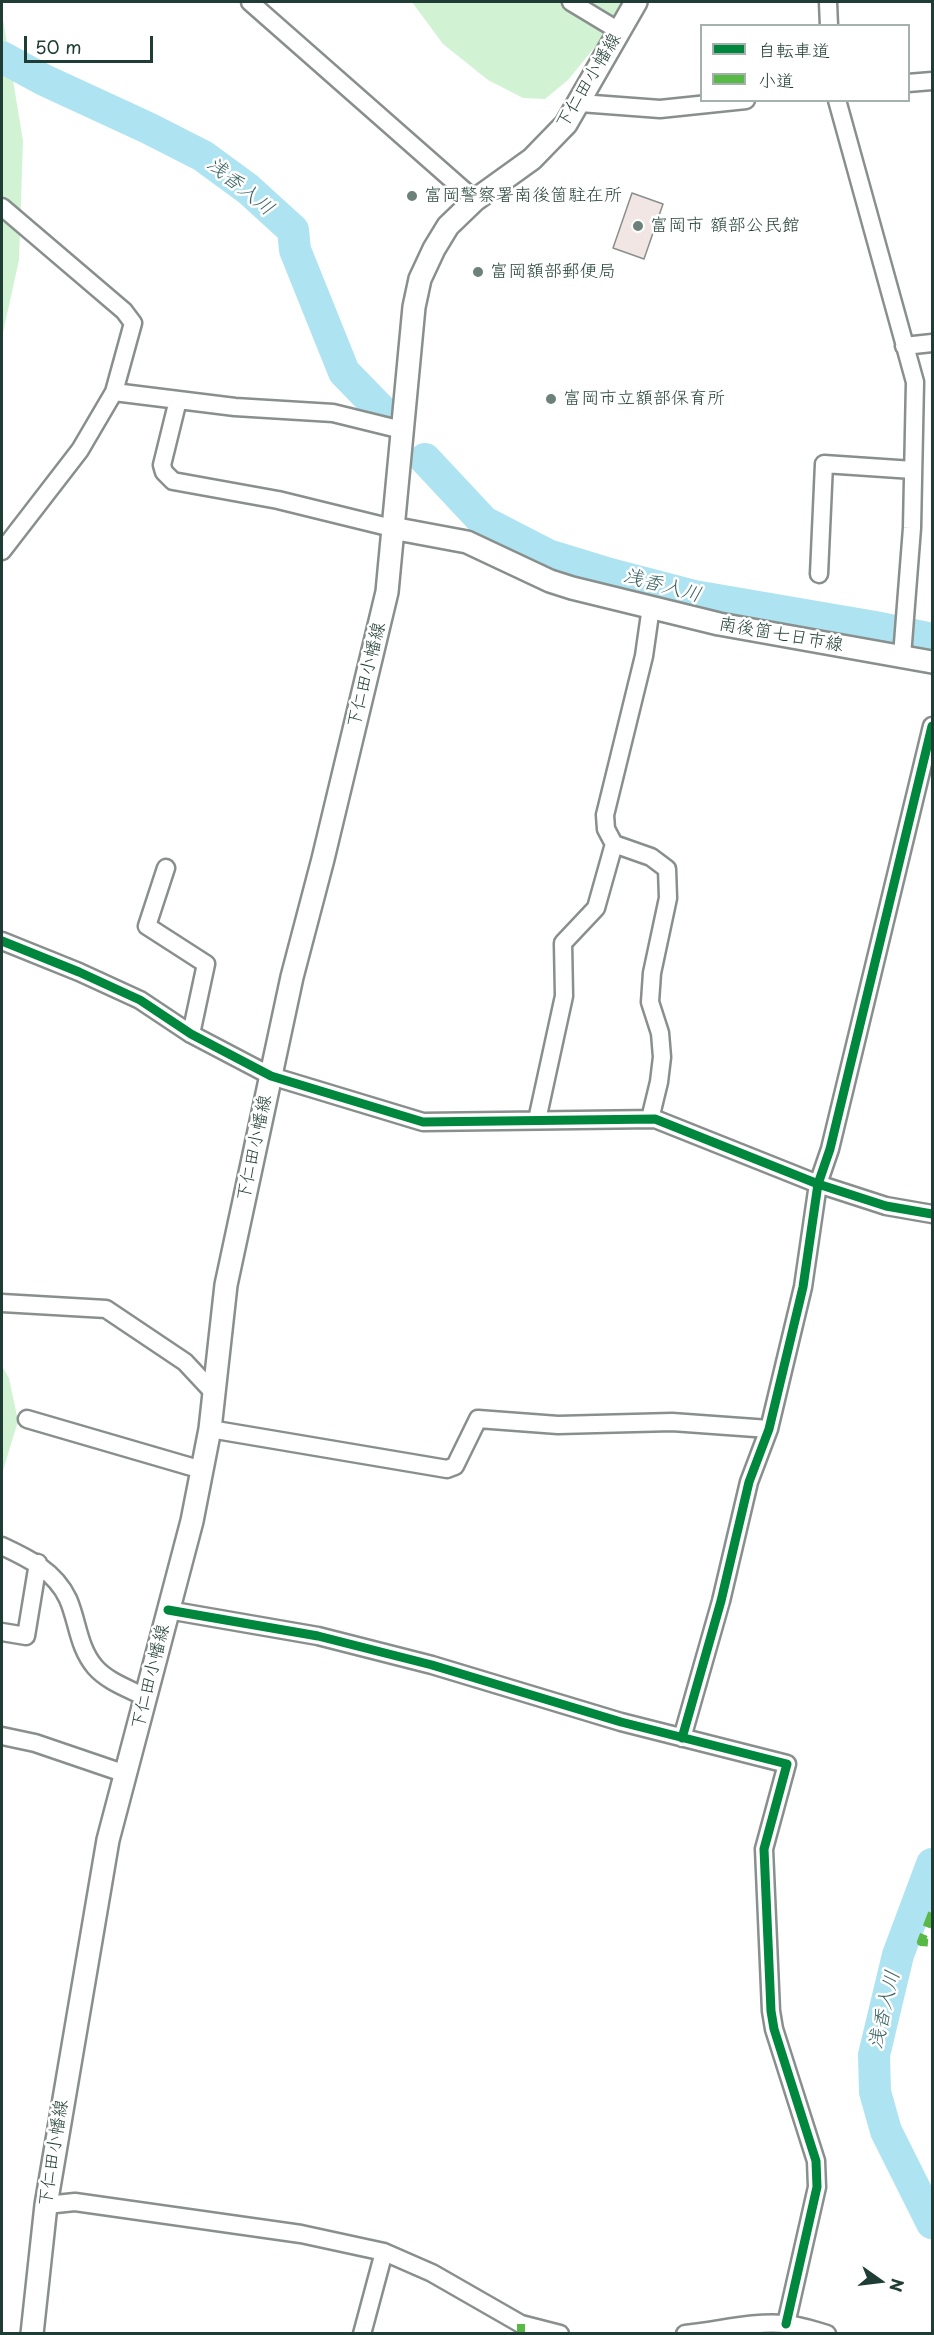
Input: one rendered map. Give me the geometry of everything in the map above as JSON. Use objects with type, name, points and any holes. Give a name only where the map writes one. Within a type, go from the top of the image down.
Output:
[{"type":"main road","name":"下仁田小幡線","points":[[32,2334],[46,2205],[95,1905],[108,1840],[192,1521],[210,1429],[226,1285],[292,976],[387,592],[414,307],[420,279],[448,226],[475,200],[532,159],[566,124],[636,2]]},
{"type":"main road","name":"南後箇七日市線","points":[[392,528],[467,542],[550,581],[719,624],[903,647],[933,662]]},
{"type":"street","points":[[250,2],[475,200]]},
{"type":"street","points":[[571,2],[620,31]]},
{"type":"street","points":[[828,2],[830,24]]},
{"type":"street","points":[[910,83],[933,81]]},
{"type":"street","points":[[580,103],[660,110],[729,102]]},
{"type":"street","points":[[838,102],[915,382],[912,528],[903,647]]},
{"type":"street","points":[[2,207],[124,311],[133,323],[114,392],[80,450],[2,551]]},
{"type":"street","points":[[904,346],[933,343]]},
{"type":"street","points":[[114,392],[235,407],[333,413],[402,430]]},
{"type":"street","points":[[178,400],[162,465],[164,472],[173,481],[278,500],[392,528]]},
{"type":"street","points":[[819,574],[824,464],[913,470]]},
{"type":"street","points":[[650,1119],[659,1082],[662,1057],[660,1033],[650,1002],[652,973],[668,898],[667,869],[651,857],[614,844],[606,829],[605,815],[644,656],[651,607]]},
{"type":"street","points":[[682,1738],[721,1601],[749,1482],[769,1429],[803,1287],[818,1184],[830,1149],[933,726]]},
{"type":"street","points":[[537,1120],[564,996],[563,943],[596,908],[614,844]]},
{"type":"street","points":[[166,868],[147,926],[206,964],[191,1034]]},
{"type":"street","points":[[2,941],[140,1000],[191,1034],[271,1076],[423,1122],[656,1119],[818,1184],[886,1206],[933,1214]]},
{"type":"street","points":[[2,1303],[106,1309],[185,1362],[213,1392]]},
{"type":"street","points":[[27,1419],[202,1470]]},
{"type":"street","points":[[210,1429],[447,1469],[455,1466],[478,1419],[558,1425],[672,1422],[769,1429]]},
{"type":"street","points":[[2,1546],[38,1563],[56,1581],[68,1599],[80,1640],[96,1668],[111,1680],[147,1698]]},
{"type":"street","points":[[2,1632],[26,1636],[38,1563]]},
{"type":"street","points":[[168,1610],[318,1636],[432,1665],[621,1722],[787,1764],[764,1849],[771,2011],[774,2029],[816,2161],[817,2187],[786,2324]]},
{"type":"street","points":[[2,1736],[35,1743],[126,1774]]},
{"type":"street","points":[[46,2205],[75,2202],[301,2234],[384,2252],[432,2273],[520,2324],[560,2334]]},
{"type":"street","points":[[362,2334],[384,2252]]},
{"type":"street","points":[[685,2334],[720,2332],[742,2325],[786,2324],[827,2334]]},
{"type":"green space","points":[[412,2],[639,2],[594,48],[568,80],[545,99],[523,98],[488,80],[443,44]]},
{"type":"green space","points":[[2,13],[23,141],[19,260],[2,337]]},
{"type":"green space","points":[[2,1366],[9,1378],[18,1421],[2,1474]]},
{"type":"building","name":"富岡市 額部公民館","points":[[632,193],[663,204],[644,259],[613,248]]},
{"type":"waterway","name":"浅香入川","points":[[2,57],[44,80],[203,156],[248,189],[293,230],[295,250],[344,372],[381,410]]},
{"type":"waterway","name":"浅香入川","points":[[425,459],[484,522],[548,555],[694,596],[932,639]]},
{"type":"waterway","name":"浅香入川","points":[[932,1864],[898,1955],[874,2055],[875,2092],[886,2131],[932,2223]]},
{"type":"marked path","points":[[932,1913],[921,1942],[932,1943]]},
{"type":"marked path","points":[[521,2324],[521,2334]]},
{"type":"cycle path","points":[[682,1738],[721,1601],[749,1482],[769,1429],[803,1287],[818,1184],[830,1149],[932,726]]},
{"type":"cycle path","points":[[2,941],[140,1000],[191,1034],[271,1076],[423,1122],[655,1119],[818,1184],[886,1206],[932,1214]]},
{"type":"cycle path","points":[[168,1610],[318,1636],[432,1665],[621,1722],[787,1764],[764,1849],[771,2011],[774,2029],[816,2161],[817,2187],[786,2324]]},
{"type":"place","name":"富岡警察署南後箇駐在所","points":[[412,196]]},
{"type":"place","name":"富岡市 額部公民館","points":[[638,226]]},
{"type":"place","name":"富岡額部郵便局","points":[[478,272]]},
{"type":"place","name":"富岡市立額部保育所","points":[[551,399]]}]
